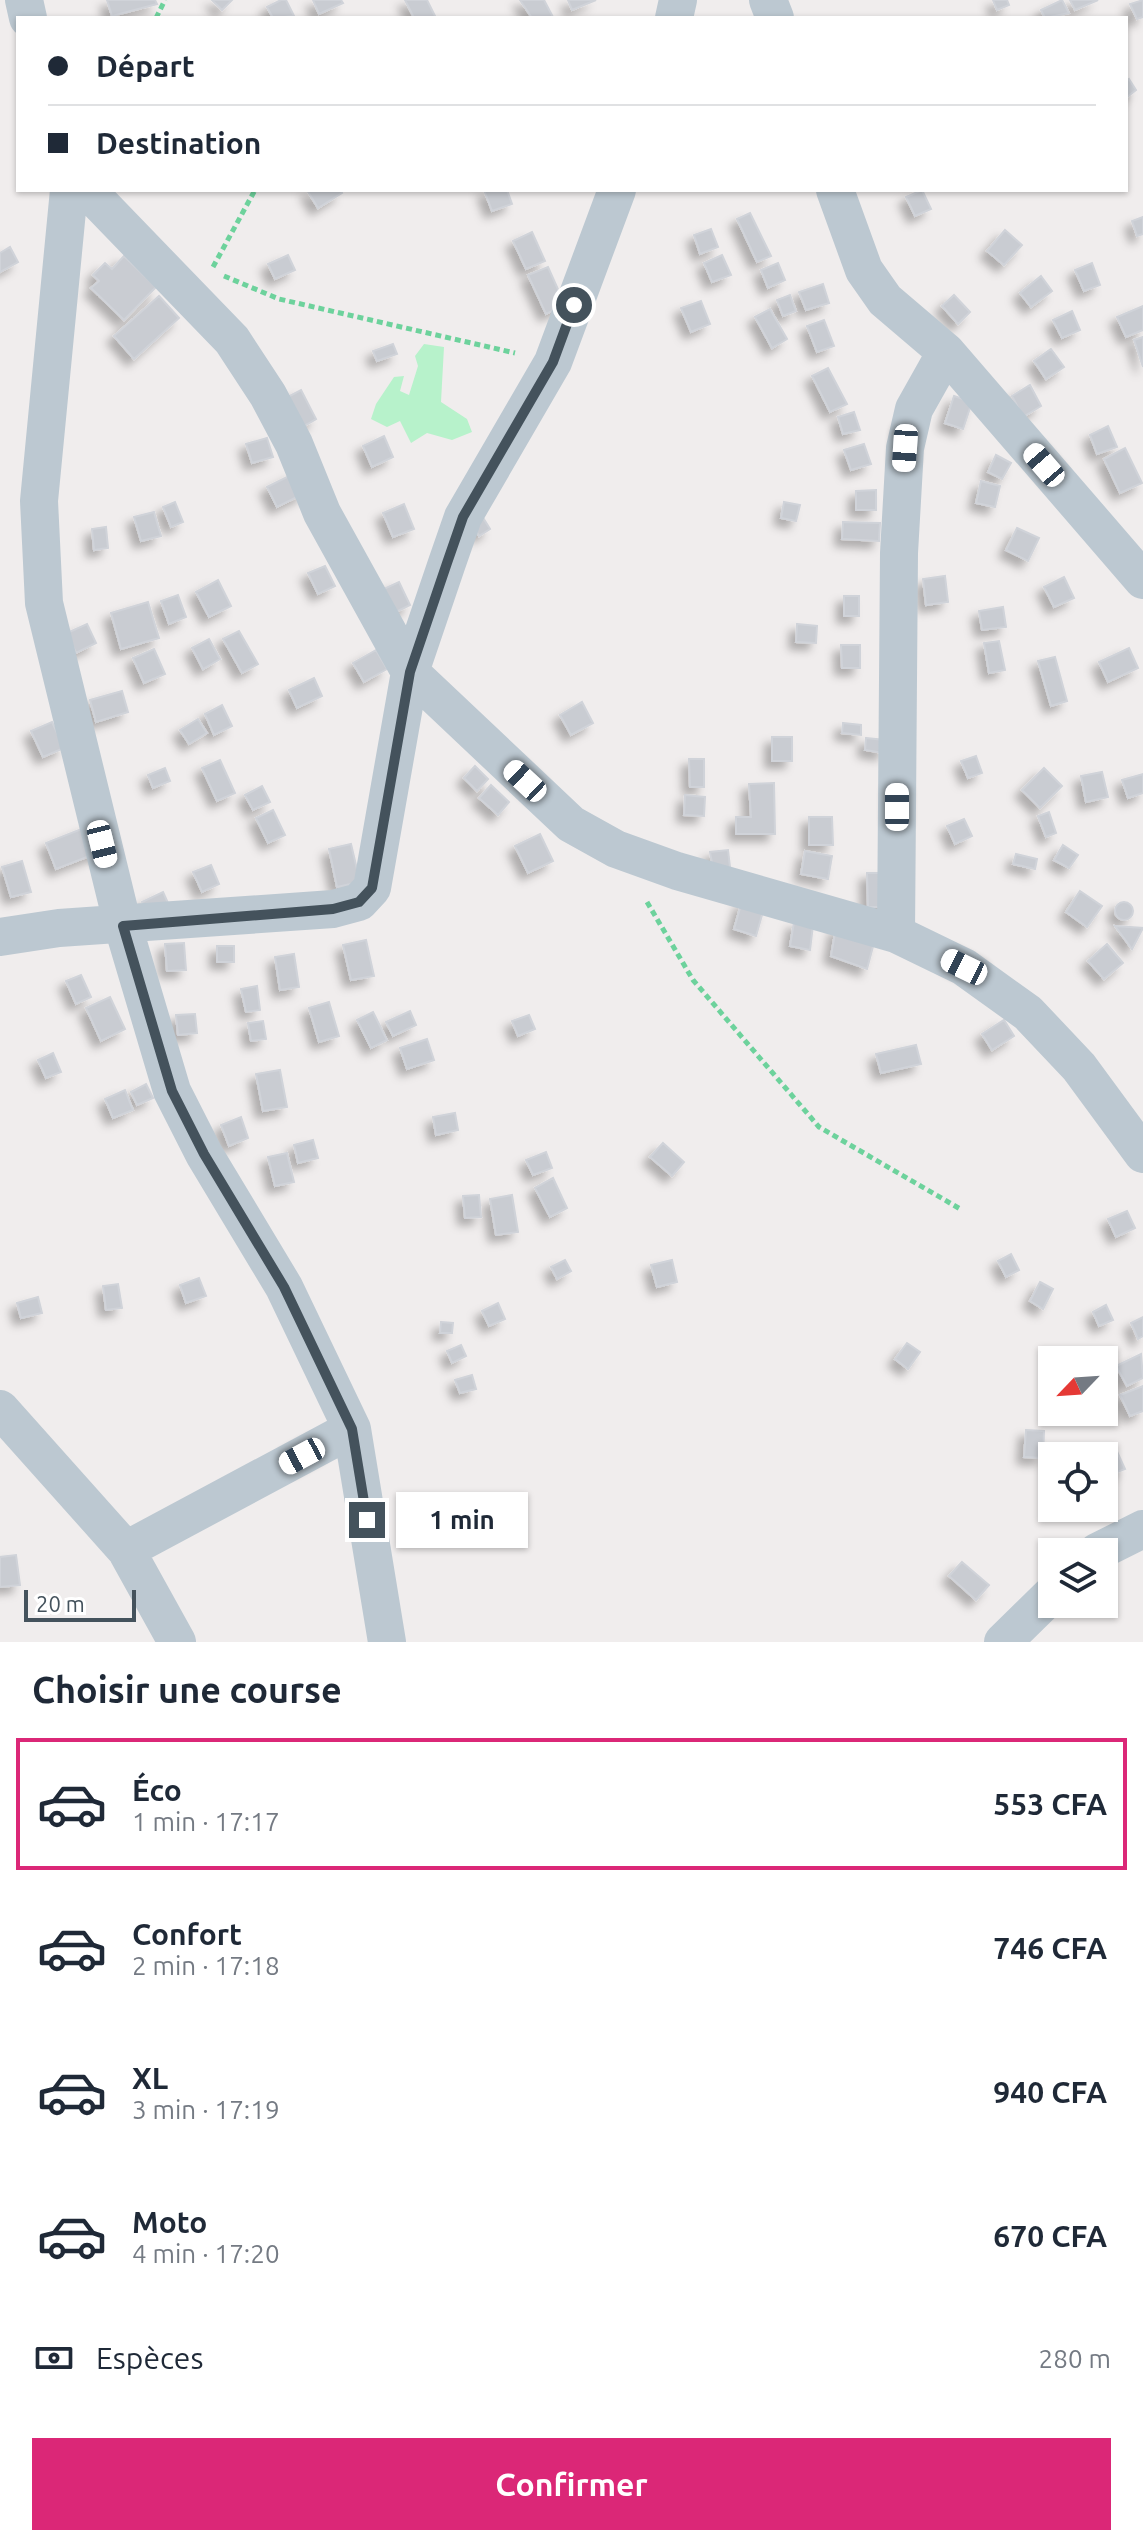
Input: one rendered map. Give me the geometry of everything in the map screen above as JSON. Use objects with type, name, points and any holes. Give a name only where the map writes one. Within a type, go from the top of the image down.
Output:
[{"type":"street","points":[[69,192],[39,501],[44,603],[123,926],[172,1091],[204,1154],[284,1287],[352,1429],[387,1642]]},
{"type":"street","points":[[89,192],[239,351],[288,432],[322,513],[410,672],[571,824],[616,849],[677,871],[896,934],[964,967],[1028,1013],[1079,1067],[1143,1154]]},
{"type":"street","points":[[0,937],[59,928],[123,926],[333,909],[359,902],[372,888],[410,672],[463,517],[553,362],[616,192]]},
{"type":"street","points":[[836,192],[864,270],[885,300],[946,352],[1143,580]]},
{"type":"street","points":[[896,934],[899,553],[905,448],[914,409],[946,352]]},
{"type":"street","points":[[0,1409],[126,1550],[177,1642]]},
{"type":"street","points":[[126,1550],[352,1429]]},
{"type":"street","points":[[1118,1542],[1143,1529]]},
{"type":"street","points":[[1003,1642],[1038,1608]]},
{"type":"path","points":[[254,192],[211,270],[279,299],[553,362]]},
{"type":"path","points":[[616,849],[693,980],[819,1127],[962,1210]]},
{"type":"green space","points":[[424,344],[444,347],[441,402],[467,419],[472,432],[452,440],[427,433],[411,443],[400,421],[387,427],[371,419],[376,404],[394,377],[404,376],[400,391],[409,395],[418,366],[415,356]]},
{"type":"building","points":[[107,0],[155,0],[157,4],[112,16]]},
{"type":"building","points":[[212,0],[232,0],[222,10]]},
{"type":"building","points":[[286,0],[294,16],[272,16],[267,7]]},
{"type":"building","points":[[313,0],[341,0],[343,3],[319,14]]},
{"type":"building","points":[[405,0],[427,0],[435,16],[413,16]]},
{"type":"building","points":[[520,0],[544,0],[552,16],[531,16]]},
{"type":"building","points":[[568,0],[596,0],[572,10]]},
{"type":"building","points":[[993,0],[1007,0],[1009,5],[997,10]]},
{"type":"building","points":[[1062,0],[1069,13],[1044,16],[1041,10]]},
{"type":"building","points":[[1070,0],[1098,0],[1075,10]]},
{"type":"building","points":[[1143,0],[1143,17],[1137,19],[1130,4]]},
{"type":"building","points":[[1128,80],[1136,90],[1128,96]]},
{"type":"building","points":[[308,192],[342,193],[318,208]]},
{"type":"building","points":[[485,192],[508,192],[512,204],[492,211]]},
{"type":"building","points":[[923,192],[931,209],[915,216],[906,197]]},
{"type":"building","points":[[750,213],[771,256],[757,262],[737,219]]},
{"type":"building","points":[[1143,217],[1143,234],[1137,236],[1132,221]]},
{"type":"building","points":[[711,229],[718,247],[700,254],[694,235]]},
{"type":"building","points":[[1005,230],[1022,245],[1004,265],[987,251]]},
{"type":"building","points":[[532,232],[545,261],[526,269],[513,241]]},
{"type":"building","points":[[10,247],[18,262],[0,272],[0,253]]},
{"type":"building","points":[[288,255],[295,270],[275,279],[268,264]]},
{"type":"building","points":[[722,255],[731,275],[712,282],[704,263]]},
{"type":"building","points":[[124,256],[156,287],[124,320],[91,288],[99,281],[93,275],[105,263],[112,269]]},
{"type":"building","points":[[778,263],[785,280],[768,288],[761,270]]},
{"type":"building","points":[[1092,263],[1100,285],[1084,291],[1075,270]]},
{"type":"building","points":[[548,267],[565,305],[546,314],[528,275]]},
{"type":"building","points":[[1041,276],[1052,291],[1031,307],[1020,293]]},
{"type":"building","points":[[823,284],[829,303],[806,310],[799,292]]},
{"type":"building","points":[[790,295],[796,311],[783,316],[777,300]]},
{"type":"building","points":[[954,295],[970,312],[958,324],[942,306]]},
{"type":"building","points":[[159,296],[179,318],[134,359],[114,336]]},
{"type":"building","points":[[701,301],[710,324],[691,332],[681,308]]},
{"type":"building","points":[[1143,306],[1143,330],[1126,337],[1117,317]]},
{"type":"building","points":[[770,309],[787,339],[772,348],[755,317]]},
{"type":"building","points":[[1072,311],[1080,330],[1062,338],[1053,320]]},
{"type":"building","points":[[824,320],[834,346],[817,352],[807,326]]},
{"type":"building","points":[[1143,337],[1143,367],[1134,340]]},
{"type":"building","points":[[393,344],[397,354],[377,361],[373,351]]},
{"type":"building","points":[[1051,349],[1064,367],[1046,379],[1034,361]]},
{"type":"building","points":[[828,368],[847,404],[830,412],[812,376]]},
{"type":"building","points":[[1030,385],[1041,406],[1023,417],[1012,396]]},
{"type":"building","points":[[301,390],[316,419],[292,433],[276,403]]},
{"type":"building","points":[[954,396],[972,402],[963,429],[945,423]]},
{"type":"building","points":[[854,412],[860,430],[843,434],[838,417]]},
{"type":"building","points":[[1108,426],[1117,447],[1097,454],[1090,435]]},
{"type":"building","points":[[384,436],[393,457],[372,467],[363,446]]},
{"type":"building","points":[[267,438],[273,457],[252,463],[246,444]]},
{"type":"building","points":[[864,444],[871,464],[851,470],[844,450]]},
{"type":"building","points":[[1125,448],[1142,483],[1120,493],[1104,459]]},
{"type":"building","points":[[996,455],[1011,463],[1002,479],[988,472]]},
{"type":"building","points":[[295,473],[305,493],[277,507],[267,487]]},
{"type":"building","points":[[981,481],[1000,486],[995,507],[976,503]]},
{"type":"building","points":[[876,490],[876,510],[856,510],[856,491]]},
{"type":"building","points":[[175,502],[183,522],[171,527],[163,507]]},
{"type":"building","points":[[784,502],[800,505],[796,521],[781,518]]},
{"type":"building","points":[[404,504],[414,529],[393,537],[383,513]]},
{"type":"building","points":[[154,512],[161,536],[141,541],[134,517]]},
{"type":"building","points":[[482,516],[490,529],[479,536],[471,522]]},
{"type":"building","points":[[843,522],[880,523],[879,541],[842,539]]},
{"type":"building","points":[[106,527],[108,548],[94,550],[92,529]]},
{"type":"building","points":[[1017,528],[1039,538],[1028,561],[1006,550]]},
{"type":"building","points":[[325,566],[335,586],[318,594],[308,573]]},
{"type":"building","points":[[945,576],[948,602],[926,605],[923,579]]},
{"type":"building","points":[[1064,577],[1074,598],[1054,607],[1044,587]]},
{"type":"building","points":[[218,580],[231,606],[209,617],[196,592]]},
{"type":"building","points":[[399,582],[410,605],[388,616],[377,592]]},
{"type":"building","points":[[178,595],[186,617],[169,624],[161,601]]},
{"type":"building","points":[[844,596],[859,596],[859,616],[844,616]]},
{"type":"building","points":[[148,602],[159,638],[121,649],[111,613]]},
{"type":"building","points":[[1003,607],[1006,627],[982,630],[979,611]]},
{"type":"building","points":[[87,624],[96,643],[76,653],[67,633]]},
{"type":"building","points":[[797,624],[817,626],[816,643],[796,642]]},
{"type":"building","points":[[239,631],[258,664],[242,673],[223,639]]},
{"type":"building","points":[[209,639],[220,659],[203,669],[192,648]]},
{"type":"building","points":[[999,641],[1005,670],[989,673],[984,643]]},
{"type":"building","points":[[841,645],[860,645],[860,668],[842,668]]},
{"type":"building","points":[[1129,648],[1138,668],[1108,682],[1099,662]]},
{"type":"building","points":[[154,649],[165,674],[144,683],[133,658]]},
{"type":"building","points":[[376,650],[387,669],[364,682],[353,663]]},
{"type":"building","points":[[1055,657],[1067,701],[1051,706],[1038,661]]},
{"type":"building","points":[[314,678],[322,696],[297,708],[289,690]]},
{"type":"building","points":[[122,691],[128,712],[96,722],[90,700]]},
{"type":"building","points":[[582,702],[593,723],[571,735],[560,715]]},
{"type":"building","points":[[222,705],[232,726],[214,735],[205,714]]},
{"type":"building","points":[[198,719],[207,733],[189,744],[180,730]]},
{"type":"building","points":[[52,722],[64,748],[43,757],[31,731]]},
{"type":"building","points":[[843,723],[861,725],[861,735],[842,733]]},
{"type":"building","points":[[772,737],[792,737],[792,761],[772,761]]},
{"type":"building","points":[[866,738],[885,740],[884,753],[865,750]]},
{"type":"building","points":[[976,756],[982,773],[968,778],[961,761]]},
{"type":"building","points":[[689,759],[704,759],[704,787],[690,787]]},
{"type":"building","points":[[220,760],[235,793],[217,801],[202,768]]},
{"type":"building","points":[[475,766],[488,779],[477,791],[464,778]]},
{"type":"building","points":[[165,768],[170,781],[153,788],[148,775]]},
{"type":"building","points":[[1044,768],[1062,786],[1040,808],[1022,790]]},
{"type":"building","points":[[1102,772],[1108,797],[1086,802],[1081,776]]},
{"type":"building","points":[[1143,774],[1143,793],[1128,798],[1122,780]]},
{"type":"building","points":[[774,783],[775,834],[736,834],[736,817],[751,817],[749,784]]},
{"type":"building","points":[[491,785],[509,802],[498,815],[479,798]]},
{"type":"building","points":[[262,786],[270,802],[253,810],[245,795]]},
{"type":"building","points":[[685,795],[705,797],[704,816],[684,815]]},
{"type":"building","points":[[273,810],[285,835],[268,843],[256,818]]},
{"type":"building","points":[[1049,812],[1056,833],[1046,837],[1038,816]]},
{"type":"building","points":[[809,817],[832,817],[833,845],[809,845]]},
{"type":"building","points":[[964,819],[972,836],[955,844],[947,826]]},
{"type":"building","points":[[89,826],[100,852],[56,869],[46,843]]},
{"type":"building","points":[[540,834],[553,861],[528,873],[515,846]]},
{"type":"building","points":[[351,844],[360,882],[337,887],[329,849]]},
{"type":"building","points":[[1063,845],[1078,855],[1069,868],[1054,860]]},
{"type":"building","points":[[728,850],[730,867],[713,869],[710,852]]},
{"type":"building","points":[[805,851],[832,856],[828,879],[801,874]]},
{"type":"building","points":[[1016,854],[1037,859],[1035,869],[1013,864]]},
{"type":"building","points":[[22,861],[31,892],[11,897],[2,867]]},
{"type":"building","points":[[211,865],[219,884],[202,892],[193,872]]},
{"type":"building","points":[[867,873],[887,873],[888,907],[868,907]]},
{"type":"building","points":[[1080,891],[1102,906],[1087,927],[1066,912]]},
{"type":"building","points":[[163,892],[172,912],[150,921],[142,902]]},
{"type":"building","points":[[742,901],[764,908],[756,936],[734,929]]},
{"type":"building","points":[[1124,902],[1131,904],[1131,918],[1124,920],[1117,918],[1115,911],[1117,904]]},
{"type":"building","points":[[794,922],[813,925],[810,950],[790,946]]},
{"type":"building","points":[[1115,926],[1143,928],[1132,949]]},
{"type":"building","points":[[836,927],[875,939],[867,969],[831,956]]},
{"type":"building","points":[[366,940],[374,976],[351,980],[343,945]]},
{"type":"building","points":[[184,943],[186,970],[167,971],[165,944]]},
{"type":"building","points":[[1107,944],[1123,963],[1104,979],[1088,961]]},
{"type":"building","points":[[217,946],[234,946],[234,962],[217,962]]},
{"type":"building","points":[[294,954],[299,987],[280,990],[275,957]]},
{"type":"building","points":[[81,975],[91,997],[76,1004],[66,981]]},
{"type":"building","points":[[257,986],[260,1010],[246,1012],[241,989]]},
{"type":"building","points":[[110,997],[125,1029],[101,1041],[86,1008]]},
{"type":"building","points":[[329,1002],[339,1036],[319,1042],[309,1008]]},
{"type":"building","points":[[410,1011],[416,1025],[393,1036],[386,1022]]},
{"type":"building","points":[[373,1012],[387,1040],[371,1048],[357,1020]]},
{"type":"building","points":[[195,1014],[197,1033],[178,1035],[176,1015]]},
{"type":"building","points":[[529,1015],[535,1029],[518,1036],[512,1021]]},
{"type":"building","points":[[1004,1020],[1014,1036],[992,1050],[982,1034]]},
{"type":"building","points":[[263,1021],[266,1039],[251,1041],[248,1023]]},
{"type":"building","points":[[427,1039],[434,1060],[407,1069],[400,1048]]},
{"type":"building","points":[[916,1045],[921,1064],[881,1073],[876,1054]]},
{"type":"building","points":[[53,1053],[61,1072],[46,1078],[38,1060]]},
{"type":"building","points":[[280,1070],[287,1107],[263,1111],[256,1074]]},
{"type":"building","points":[[146,1084],[153,1098],[137,1105],[131,1092]]},
{"type":"building","points":[[125,1090],[133,1110],[113,1118],[105,1099]]},
{"type":"building","points":[[455,1113],[458,1130],[436,1135],[433,1117]]},
{"type":"building","points":[[241,1117],[248,1138],[229,1146],[221,1125]]},
{"type":"building","points":[[313,1140],[318,1158],[298,1163],[294,1145]]},
{"type":"building","points":[[663,1143],[684,1162],[672,1176],[650,1157]]},
{"type":"building","points":[[546,1152],[552,1168],[533,1175],[526,1160]]},
{"type":"building","points":[[287,1153],[294,1182],[275,1186],[268,1157]]},
{"type":"building","points":[[553,1178],[567,1208],[550,1217],[535,1188]]},
{"type":"building","points":[[479,1195],[481,1217],[465,1218],[463,1196]]},
{"type":"building","points":[[512,1195],[518,1232],[496,1235],[490,1199]]},
{"type":"building","points":[[1127,1211],[1135,1228],[1116,1237],[1108,1219]]},
{"type":"building","points":[[1011,1254],[1019,1270],[1006,1277],[998,1261]]},
{"type":"building","points":[[565,1260],[571,1271],[557,1279],[551,1267]]},
{"type":"building","points":[[672,1260],[677,1282],[657,1287],[651,1265]]},
{"type":"building","points":[[199,1278],[206,1296],[186,1303],[180,1285]]},
{"type":"building","points":[[1040,1282],[1053,1289],[1043,1309],[1030,1301]]},
{"type":"building","points":[[118,1284],[122,1308],[106,1310],[103,1286]]},
{"type":"building","points":[[38,1297],[42,1313],[21,1318],[17,1303]]},
{"type":"building","points":[[498,1303],[505,1319],[489,1326],[482,1311]]},
{"type":"building","points":[[1106,1305],[1113,1320],[1099,1326],[1093,1312]]},
{"type":"building","points":[[1143,1317],[1143,1336],[1138,1339],[1131,1323]]},
{"type":"building","points":[[441,1322],[453,1323],[452,1333],[440,1333]]},
{"type":"building","points":[[907,1343],[920,1352],[908,1369],[895,1359]]},
{"type":"building","points":[[461,1345],[466,1356],[452,1363],[447,1351]]},
{"type":"building","points":[[1141,1354],[1143,1378],[1127,1386],[1118,1365]]},
{"type":"building","points":[[472,1375],[476,1389],[460,1393],[455,1380]]},
{"type":"building","points":[[1143,1386],[1143,1411],[1130,1416],[1120,1395]]},
{"type":"building","points":[[1026,1430],[1044,1431],[1044,1442],[1038,1442],[1038,1458],[1024,1457]]},
{"type":"building","points":[[1118,1454],[1125,1469],[1118,1472]]},
{"type":"building","points":[[16,1555],[20,1585],[0,1587],[0,1557]]},
{"type":"building","points":[[962,1562],[989,1585],[976,1600],[949,1576]]},
{"type":"route","points":[[367,1520],[352,1429],[284,1287],[204,1154],[172,1091],[123,926],[333,909],[359,902],[372,888],[410,672],[447,563],[463,517],[553,362],[574,305]]}]
